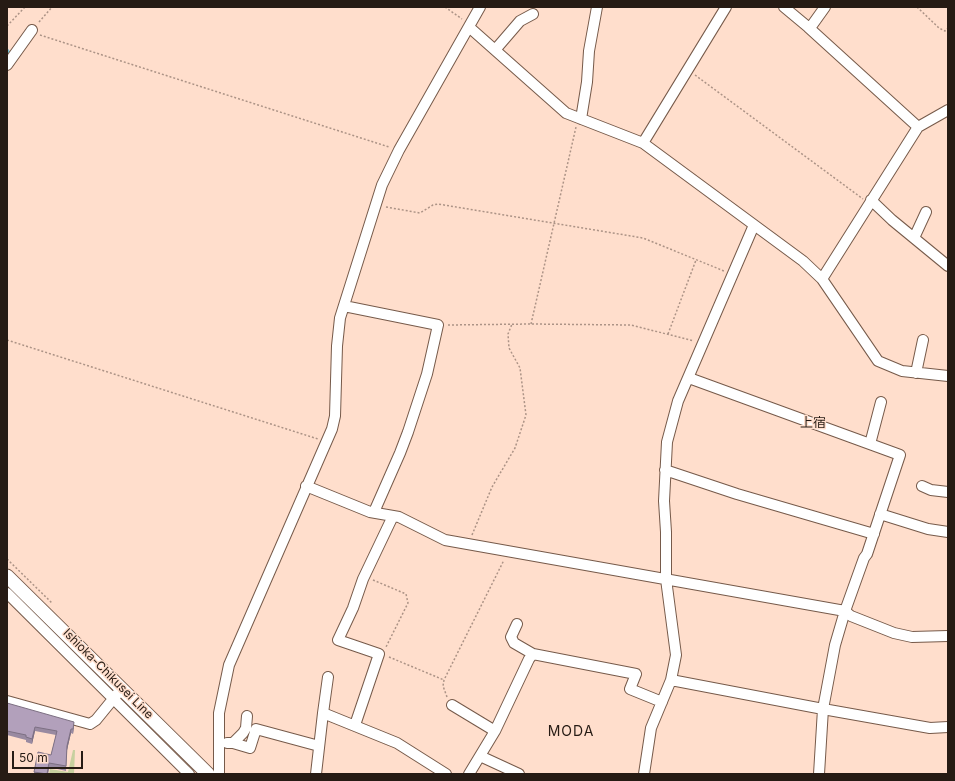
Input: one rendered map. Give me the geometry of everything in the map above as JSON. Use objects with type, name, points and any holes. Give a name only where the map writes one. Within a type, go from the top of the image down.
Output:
[{"type":"main road","name":"Ishioka-Chikusei Line","points":[[7,576],[118,693],[208,774]]},
{"type":"street","points":[[219,774],[219,713],[229,665],[306,486],[327,442],[335,416],[336,346],[340,318],[382,185],[399,150],[480,7]]},
{"type":"street","points":[[579,118],[587,82],[589,51],[597,7]]},
{"type":"street","points":[[643,143],[726,7]]},
{"type":"street","points":[[784,7],[810,28],[918,127]]},
{"type":"street","points":[[810,28],[825,7]]},
{"type":"street","points":[[495,50],[520,21],[533,14]]},
{"type":"street","points":[[469,27],[566,113],[643,143],[803,261],[822,279],[878,361],[902,371],[948,376]]},
{"type":"street","points":[[7,66],[32,30]]},
{"type":"street","points":[[822,279],[918,127],[948,110]]},
{"type":"street","points":[[870,202],[948,266]]},
{"type":"street","points":[[914,238],[926,212]]},
{"type":"street","points":[[644,774],[651,728],[671,680],[676,655],[666,579],[666,532],[664,501],[667,442],[678,401],[754,225]]},
{"type":"street","points":[[344,306],[438,325],[427,374],[408,432],[374,512]]},
{"type":"street","points":[[916,373],[923,340]]},
{"type":"street","points":[[689,378],[900,455],[867,554],[864,558],[845,611],[835,645],[823,709],[819,774]]},
{"type":"street","points":[[870,444],[881,402]]},
{"type":"street","points":[[665,470],[737,494],[874,534]]},
{"type":"street","points":[[306,486],[374,512],[399,518],[445,540],[845,611],[851,616],[894,633],[912,638],[948,636]]},
{"type":"street","points":[[922,486],[931,490],[948,492]]},
{"type":"street","points":[[880,514],[928,529],[948,532]]},
{"type":"street","points":[[355,725],[381,654],[338,640],[353,608],[365,576],[393,516]]},
{"type":"street","points":[[7,593],[118,693],[189,774]]},
{"type":"street","points":[[517,624],[511,637],[514,643],[533,654],[636,674],[630,689],[662,702]]},
{"type":"street","points":[[470,774],[495,732],[529,659],[533,654]]},
{"type":"street","points":[[316,774],[328,677]]},
{"type":"street","points":[[671,680],[930,728],[948,727]]},
{"type":"street","points":[[7,701],[90,724],[96,720],[118,693]]},
{"type":"street","points":[[452,705],[495,732]]},
{"type":"street","points":[[323,713],[397,743],[446,774]]},
{"type":"street","points":[[232,743],[243,733],[247,716]]},
{"type":"street","points":[[219,744],[232,743],[250,748],[256,729],[319,746]]},
{"type":"street","points":[[480,756],[519,774]]},
{"type":"path","points":[[7,26],[25,7]]},
{"type":"path","points":[[52,7],[32,30],[41,35],[399,150]]},
{"type":"path","points":[[445,7],[460,16],[469,27]]},
{"type":"path","points":[[917,7],[939,28],[945,30],[948,28]]},
{"type":"path","points":[[688,70],[870,202]]},
{"type":"path","points":[[531,324],[579,118]]},
{"type":"path","points":[[376,205],[420,213],[433,205],[438,204],[643,238],[733,274]]},
{"type":"path","points":[[668,334],[696,260]]},
{"type":"path","points":[[468,544],[492,487],[515,448],[526,415],[520,368],[509,348],[508,334],[512,324]]},
{"type":"path","points":[[438,325],[631,325],[703,343]]},
{"type":"path","points":[[7,340],[327,442]]},
{"type":"path","points":[[452,705],[443,686],[444,680],[504,560],[507,551]]},
{"type":"path","points":[[365,576],[406,594],[408,603],[381,654],[444,680]]},
{"type":"green space","points":[[73,750],[75,750],[74,774],[49,774],[50,769],[68,772]]},
{"type":"building","points":[[7,703],[74,722],[67,746],[66,766],[49,763],[47,774],[34,772],[38,752],[51,755],[57,731],[35,727],[32,739],[26,737],[26,735],[7,731]]},
{"type":"waterway","points":[[7,50],[10,54],[8,56]]},
{"type":"district","name":"上宿","points":[[813,423]]},
{"type":"district","name":"MODA","points":[[571,732]]}]
